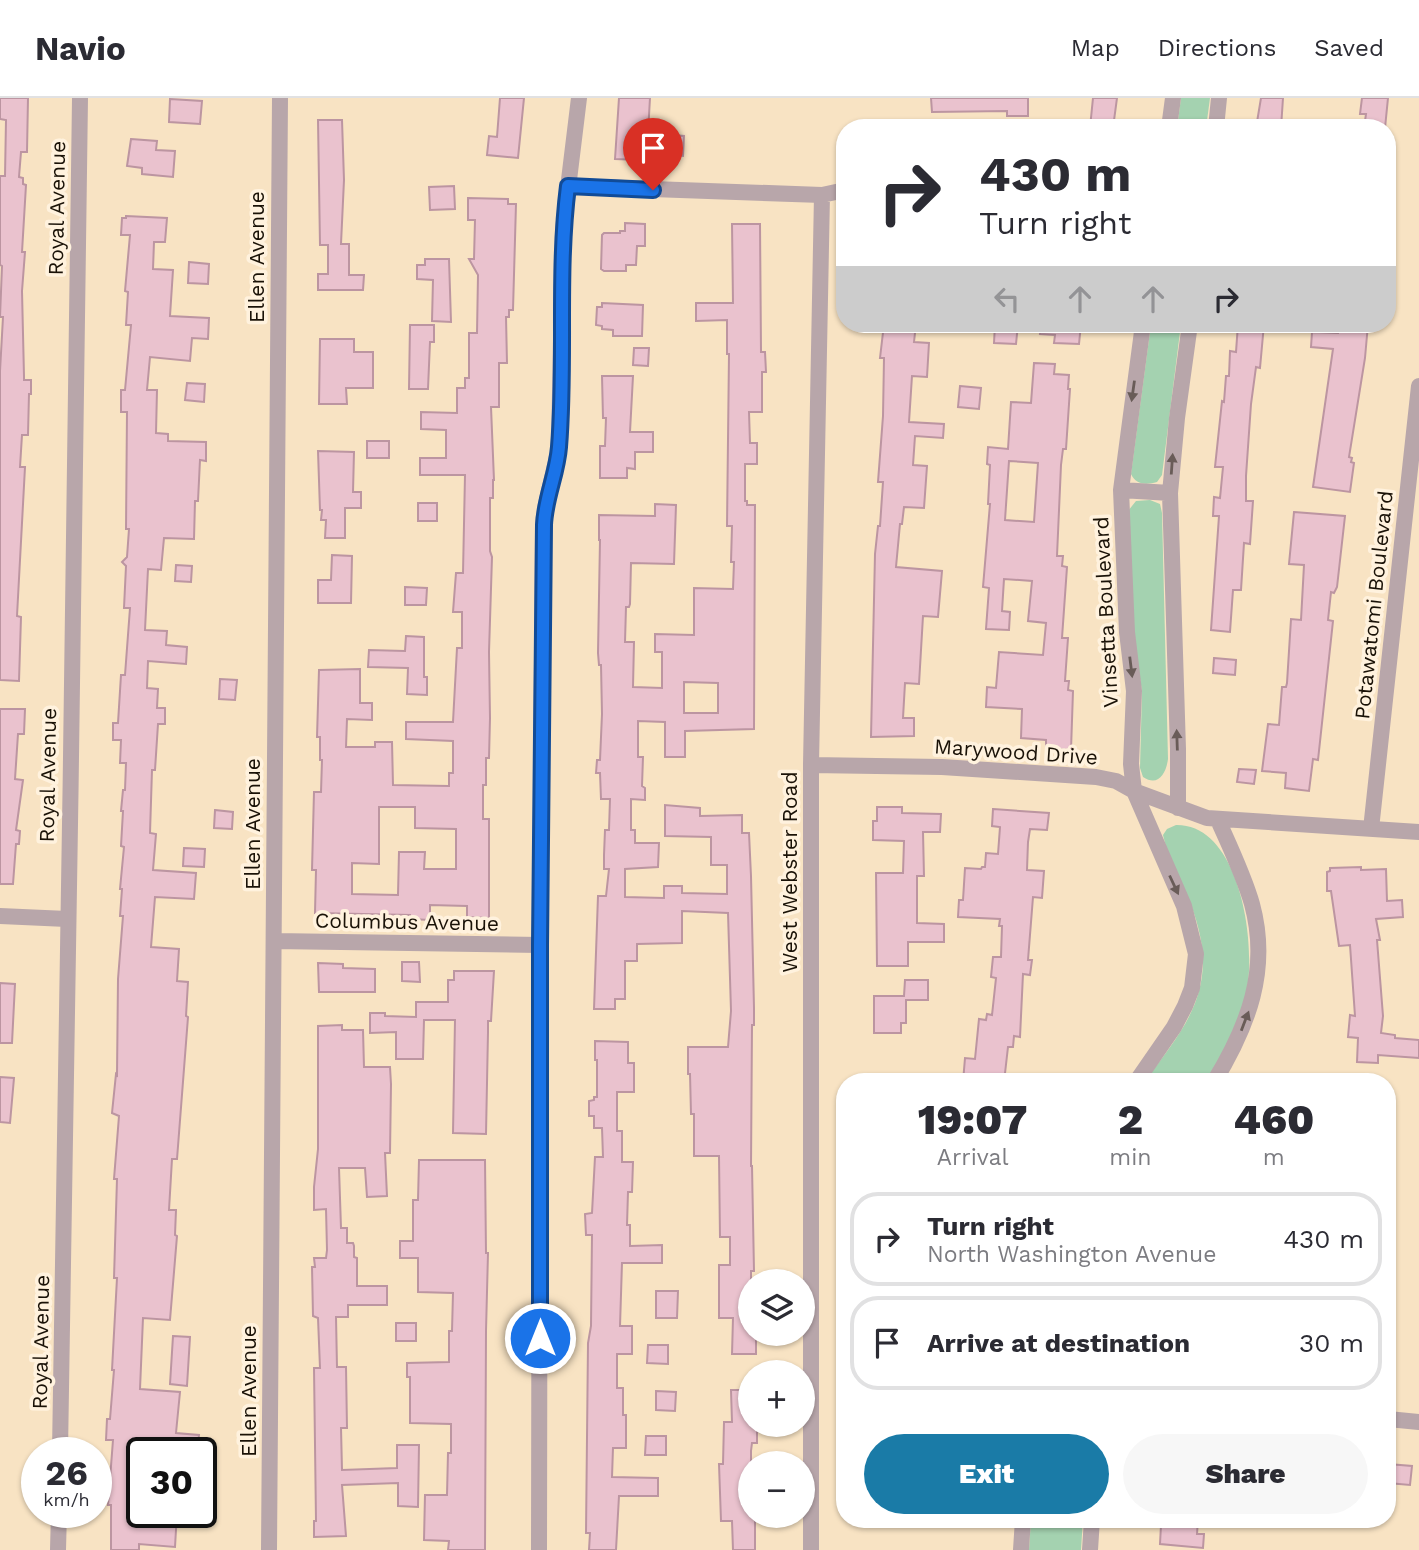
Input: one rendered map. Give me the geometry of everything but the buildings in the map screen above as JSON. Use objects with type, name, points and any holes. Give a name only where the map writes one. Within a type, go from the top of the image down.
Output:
[{"type":"street","name":"Royal Avenue","points":[[60,1437],[80,98]]},
{"type":"street","name":"Ellen Avenue","points":[[269,1550],[280,98]]},
{"type":"street","points":[[539,1550],[544,525],[545,508],[559,448],[562,262],[579,98]]},
{"type":"street","points":[[1170,119],[1173,98]]},
{"type":"street","points":[[1217,119],[1219,98]]},
{"type":"street","points":[[568,186],[822,195],[836,192]]},
{"type":"street","name":"West Webster Road","points":[[811,1550],[811,765],[822,195]]},
{"type":"street","name":"Vinsetta Boulevard","points":[[1142,333],[1121,490],[1127,632],[1134,691],[1131,764],[1134,791],[1184,905],[1196,954],[1192,988],[1185,1006],[1142,1073]]},
{"type":"street","points":[[1178,808],[1170,493],[1189,333]]},
{"type":"street","name":"Potawatomi Boulevard","points":[[1370,829],[1419,386]]},
{"type":"street","name":"Vinsetta Boulevard","points":[[1121,490],[1170,493]]},
{"type":"street","name":"Marywood Drive","points":[[811,765],[943,767],[1077,776],[1116,781],[1196,816],[1218,820],[1419,832]]},
{"type":"street","points":[[1218,820],[1252,905],[1258,956],[1256,988],[1248,1018],[1236,1046],[1220,1073]]},
{"type":"street","points":[[0,916],[67,919]]},
{"type":"street","name":"Columbus Avenue","points":[[274,941],[540,945]]},
{"type":"street","points":[[1396,1420],[1419,1422]]},
{"type":"street","points":[[58,1528],[58,1550]]},
{"type":"street","points":[[1021,1550],[1022,1528]]},
{"type":"street","points":[[1090,1550],[1091,1528]]},
{"type":"green space","points":[[1181,98],[1210,98],[1207,119],[1178,119]]},
{"type":"green space","points":[[1150,333],[1180,333],[1162,475],[1157,482],[1145,484],[1131,474]]},
{"type":"green space","points":[[1150,500],[1160,504],[1162,513],[1168,759],[1163,774],[1153,781],[1143,777],[1140,768],[1142,691],[1135,648],[1128,511],[1136,501]]},
{"type":"green space","points":[[1176,825],[1198,830],[1215,844],[1229,864],[1239,889],[1245,916],[1249,943],[1247,989],[1231,1037],[1211,1073],[1151,1073],[1175,1040],[1196,1001],[1203,958],[1191,905],[1165,844],[1163,835],[1167,829]]},
{"type":"green space","points":[[1030,1528],[1082,1528],[1081,1550],[1029,1550]]},
{"type":"route","points":[[540,1338],[544,525],[545,508],[559,448],[563,229],[568,186],[653,190]]}]
